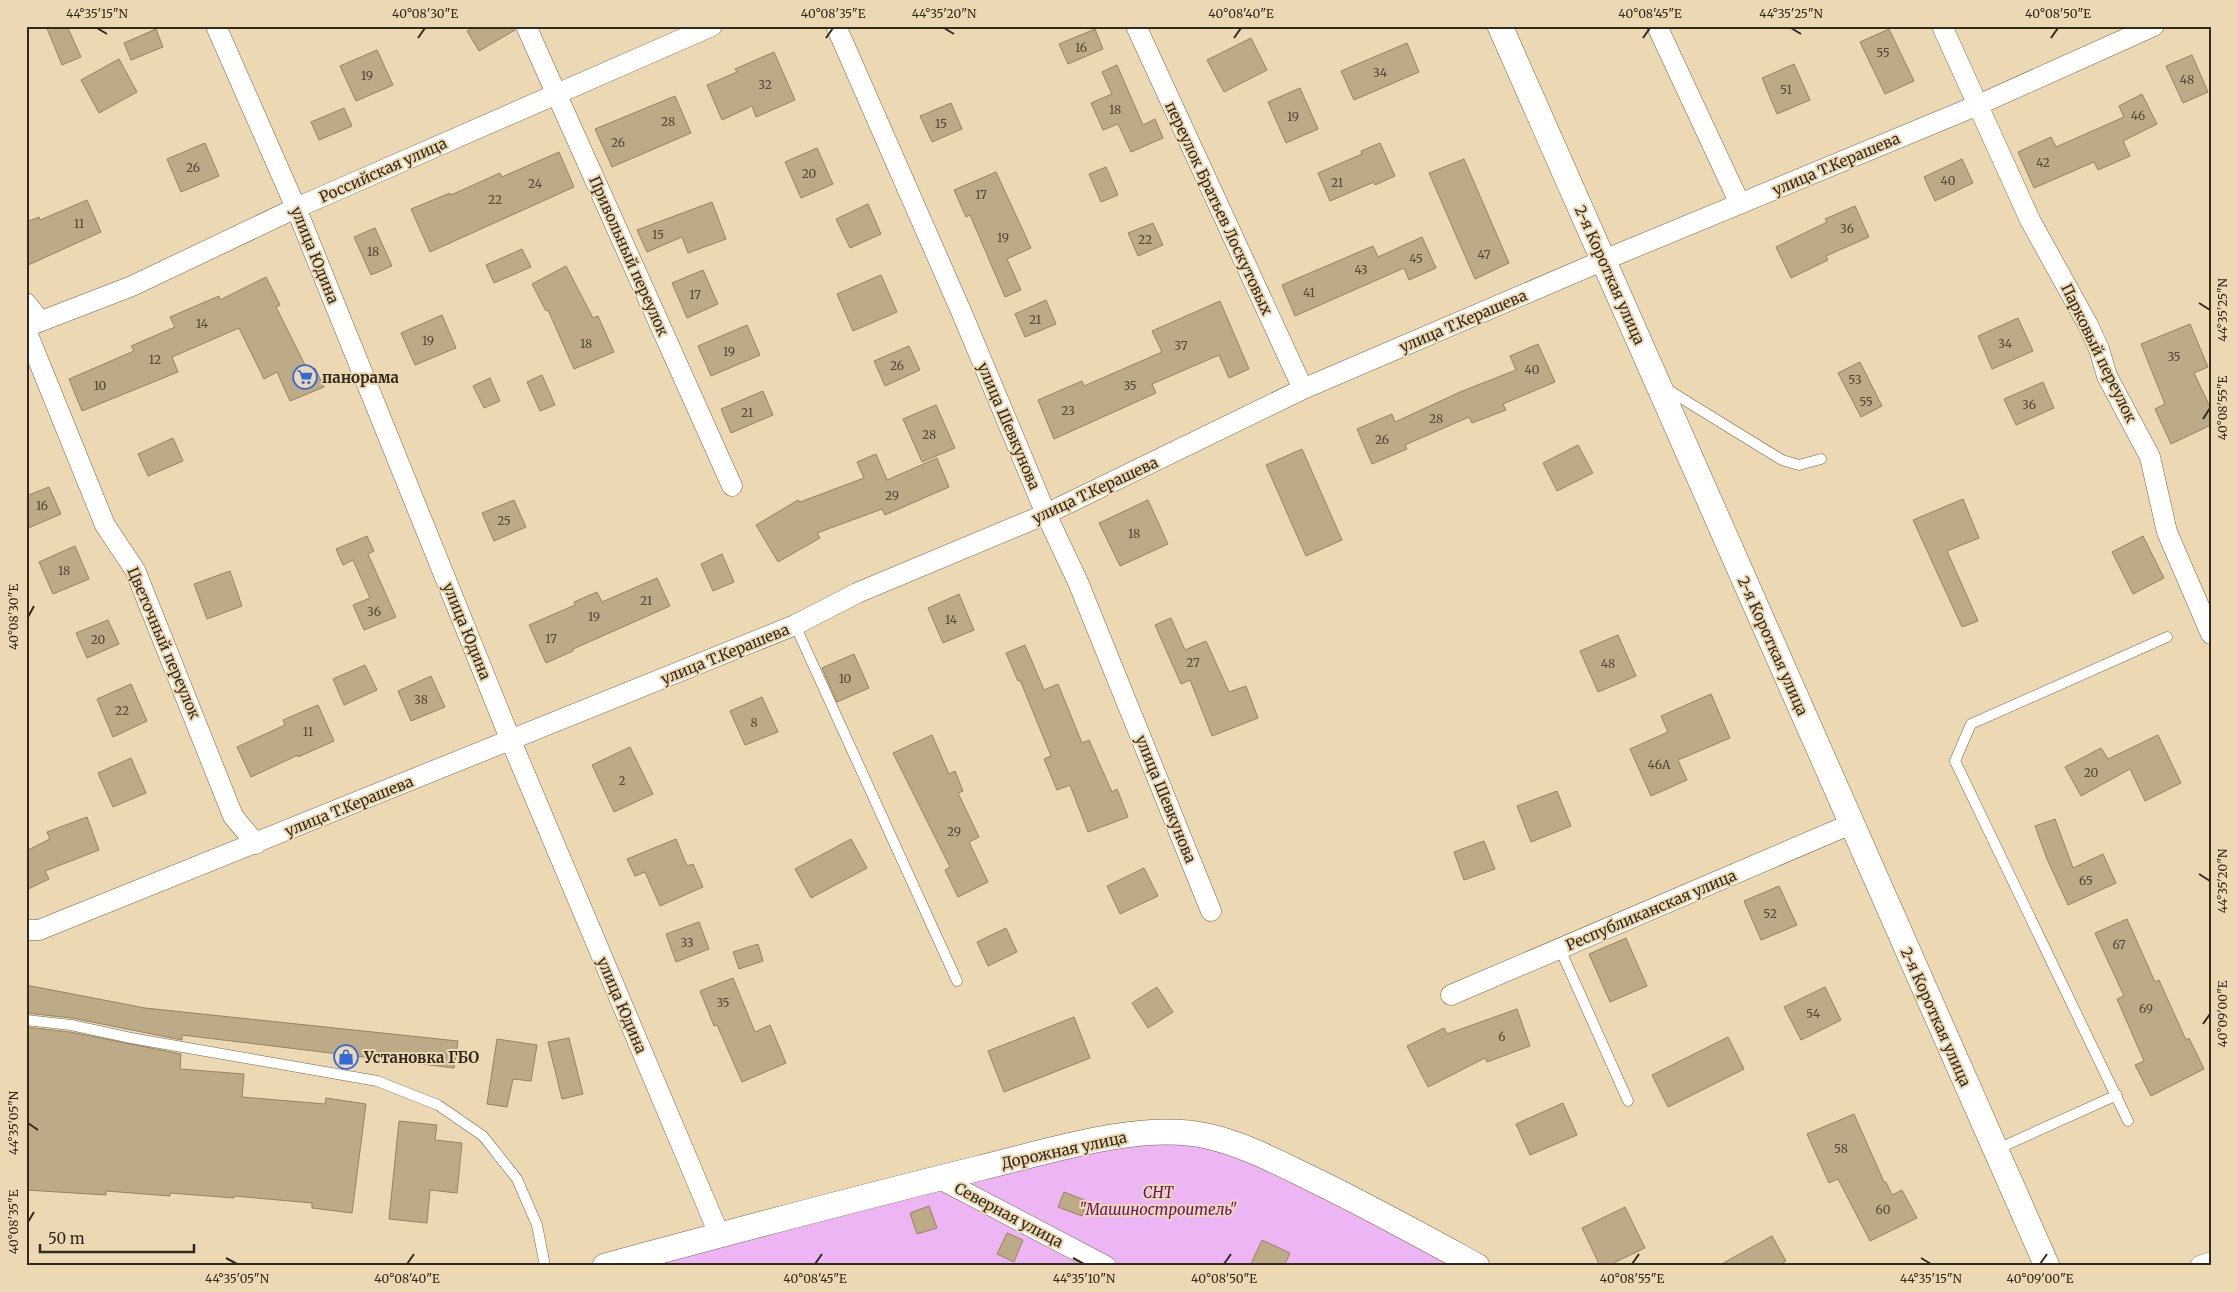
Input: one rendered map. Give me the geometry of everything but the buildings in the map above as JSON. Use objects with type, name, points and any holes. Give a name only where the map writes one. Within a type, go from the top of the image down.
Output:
[{"type":"street","name":"улица Юдина","points":[[216,26],[296,208],[511,741],[720,1234]]},
{"type":"street","name":"Привольный переулок","points":[[526,26],[732,486]]},
{"type":"street","name":"Российская улица","points":[[31,326],[132,286],[296,208],[712,26]]},
{"type":"street","name":"улица Шевкунова","points":[[836,26],[961,311],[1046,514],[1078,582],[1211,911]]},
{"type":"street","name":"переулок Братьев Лоскутовых","points":[[1136,26],[1303,390]]},
{"type":"street","name":"2-я Короткая улица","points":[[1500,26],[1850,824],[2047,1266]]},
{"type":"street","points":[[1657,26],[1740,204]]},
{"type":"street","name":"Парковый переулок","points":[[1942,26],[2030,220],[2088,325],[2099,349],[2107,376],[2150,457],[2167,532],[2209,624]]},
{"type":"street","name":"улица Т.Керашева","points":[[26,930],[39,930],[256,844],[795,625],[857,593],[1046,514],[1303,390],[1604,260],[1978,105],[2154,26]]},
{"type":"street","name":"Цветочный переулок","points":[[26,303],[31,326],[105,525],[135,570],[234,816],[256,844]]},
{"type":"street","name":"Республиканская улица","points":[[1451,996],[1850,824]]},
{"type":"street","name":"Дорожная улица","points":[[605,1266],[720,1234],[938,1178],[1090,1142],[1138,1134],[1177,1133],[1204,1135],[1226,1141],[1273,1160],[1355,1200],[1477,1266]]},
{"type":"street","name":"Северная улица","points":[[938,1178],[1106,1266]]},
{"type":"street","points":[[2200,1266],[2211,1262]]},
{"type":"lane","points":[[1658,384],[1782,460],[1799,465],[1821,459]]},
{"type":"lane","points":[[795,625],[957,981]]},
{"type":"lane","points":[[2128,1121],[1955,761],[1971,724],[2167,636]]},
{"type":"lane","points":[[1560,949],[1628,1101]]},
{"type":"lane","points":[[26,1020],[71,1025],[131,1038],[377,1080],[438,1106],[483,1136],[517,1179],[536,1225],[545,1266]]},
{"type":"lane","points":[[1995,1150],[2117,1095]]},
{"type":"green space","name":"СНТ \"Машиностроитель\"","points":[[1204,1135],[1477,1266],[605,1266],[1090,1142]]},
{"type":"place","name":"панорама","points":[[305,377]]},
{"type":"place","name":"Установка ГБО","points":[[346,1057]]}]
